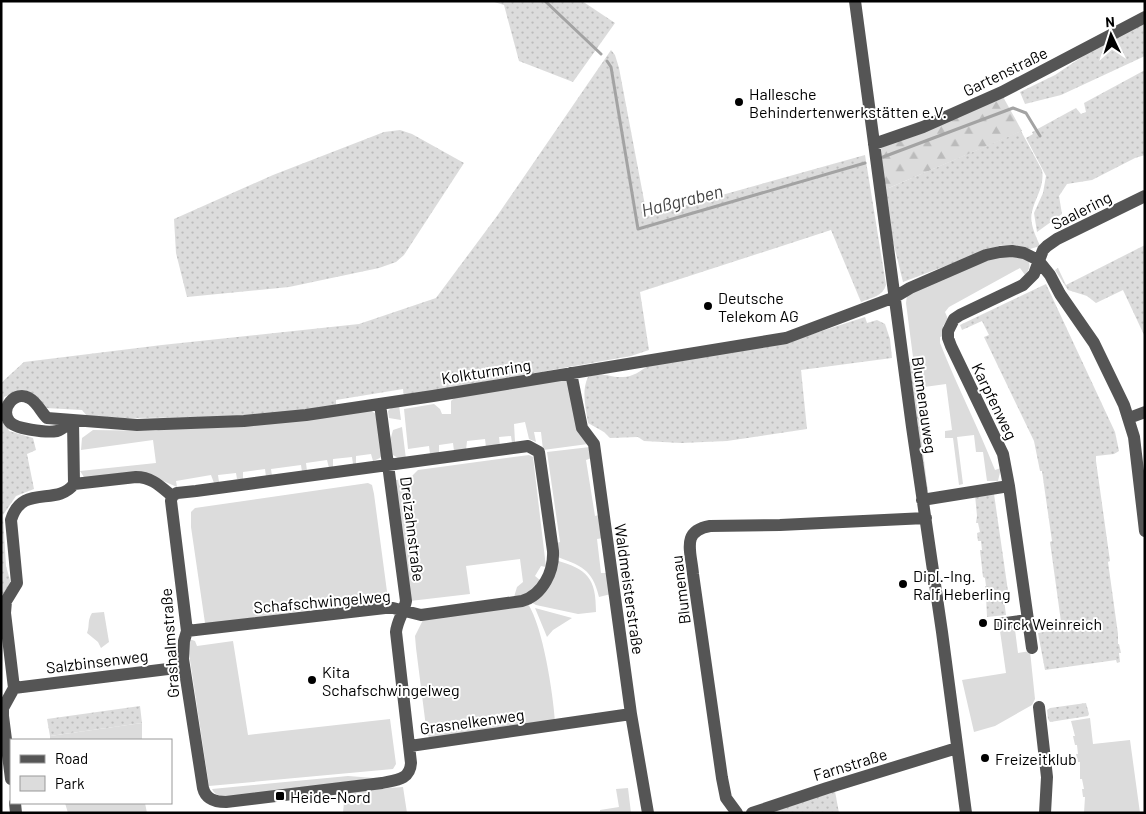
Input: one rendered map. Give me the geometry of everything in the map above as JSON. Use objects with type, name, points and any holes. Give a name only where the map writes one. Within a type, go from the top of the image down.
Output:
[{"type":"street","name":"Blumenauweg","points":[[855,1],[966,813]]},
{"type":"street","name":"Gartenstraße","points":[[874,144],[923,127],[1002,92],[1145,17]]},
{"type":"street","name":"Saalering","points":[[948,330],[951,323],[960,315],[1024,285],[1034,274],[1043,250],[1057,239],[1145,196]]},
{"type":"street","name":"Kolkturmring","points":[[73,421],[54,431],[19,427],[9,422],[6,408],[11,400],[18,396],[23,396],[30,398],[47,418],[137,425],[244,421],[306,415],[572,374],[786,338],[894,297],[910,288],[986,255],[1012,251],[1024,253],[1038,260]]},
{"type":"street","points":[[1038,260],[1050,275],[1060,294],[1094,343],[1124,405],[1134,437],[1145,529]]},
{"type":"street","name":"Karpfenweg","points":[[948,330],[950,346],[1003,454],[1032,648]]},
{"type":"street","name":"Waldmeisterstraße","points":[[572,374],[582,428],[594,444],[631,714],[648,813]]},
{"type":"street","name":"Dreizahnstraße","points":[[380,404],[406,601],[404,610],[396,625],[396,632],[410,746]]},
{"type":"street","points":[[1129,418],[1145,412]]},
{"type":"street","points":[[73,421],[74,484]]},
{"type":"street","name":"Schafschwingelweg","points":[[187,631],[385,608],[404,610],[421,615],[522,601],[531,598],[540,589],[552,568],[552,551],[539,452],[528,446],[389,465]]},
{"type":"street","points":[[10,770],[3,708],[14,688],[4,613],[6,601],[17,583],[11,520],[13,511],[26,499],[65,492],[74,484],[136,476],[146,477],[154,481],[172,496],[177,493],[389,465]]},
{"type":"street","points":[[922,500],[1009,486]]},
{"type":"street","name":"Grashalmstraße","points":[[172,496],[171,501],[187,631],[184,667],[203,788]]},
{"type":"street","name":"Blumenau","points":[[737,813],[726,798],[722,778],[693,574],[690,540],[692,534],[700,528],[710,526],[756,524],[780,526],[926,518]]},
{"type":"street","points":[[999,624],[1028,620]]},
{"type":"street","name":"Salzbinsenweg","points":[[14,688],[184,667]]},
{"type":"street","points":[[1039,707],[1047,777],[1045,813]]},
{"type":"street","name":"Grasnelkenweg","points":[[203,788],[209,798],[216,802],[226,802],[402,779],[411,768],[410,746],[631,714]]},
{"type":"street","name":"Farnstraße","points":[[752,813],[957,748]]},
{"type":"green space","points":[[491,1],[582,1],[615,23],[573,82],[519,61],[504,5]]},
{"type":"green space","points":[[1145,19],[1145,56],[1061,95],[1025,104],[1020,92],[1055,75],[1113,36]]},
{"type":"green space","points":[[611,50],[615,55],[619,68],[647,216],[865,155],[886,285],[882,292],[861,302],[831,230],[640,292],[649,350],[631,356],[404,396],[403,389],[336,400],[336,406],[239,417],[126,418],[87,416],[82,410],[46,408],[17,392],[4,397],[2,411],[9,431],[33,438],[36,450],[27,454],[34,489],[16,496],[3,515],[6,566],[11,584],[1,610],[1,383],[24,362],[359,324],[436,298],[497,216]]},
{"type":"green space","points":[[1145,70],[1145,155],[1135,158],[1092,180],[1067,184],[1059,196],[1062,214],[1037,232],[1034,213],[1043,193],[1046,176],[1026,138],[1033,134],[1032,132],[1076,108],[1081,114],[1086,112],[1084,103]]},
{"type":"green space","points":[[1002,95],[1022,131],[884,190],[881,148]]},
{"type":"green space","points":[[400,130],[412,134],[464,163],[404,255],[396,262],[379,268],[289,287],[187,297],[176,253],[174,219],[273,175],[384,132]]},
{"type":"green space","points":[[1021,131],[1042,170],[1043,176],[1031,216],[1033,229],[1040,246],[1030,249],[1001,245],[903,282],[887,217],[884,190]]},
{"type":"green space","points":[[1145,245],[1145,337],[1123,290],[1096,303],[1087,296],[1068,290],[1055,270],[1058,268],[1066,285]]},
{"type":"green space","points":[[1004,253],[1027,258],[1029,269],[1027,273],[1025,275],[1020,268],[949,307],[945,312],[948,319],[943,326],[943,336],[940,337],[940,343],[995,470],[1001,468],[998,481],[987,481],[983,452],[976,452],[974,435],[957,437],[963,484],[959,485],[953,438],[945,438],[945,431],[952,430],[946,384],[917,388],[906,303],[907,295]]},
{"type":"green space","points":[[1046,284],[1115,432],[1119,451],[1114,454],[1096,456],[1096,461],[1110,561],[1108,562],[1118,644],[1121,653],[1119,653],[1120,662],[1117,663],[1116,660],[1045,670],[1038,633],[1062,629],[1042,471],[1040,471],[1034,441],[984,337],[989,335],[982,321],[962,330],[960,325]]},
{"type":"green space","points":[[865,317],[867,323],[877,320],[885,324],[890,339],[892,358],[801,370],[807,429],[727,441],[681,443],[644,441],[638,437],[610,438],[604,432],[588,423],[584,394],[588,377],[593,375],[627,377],[648,366],[797,339]]},
{"type":"green space","points":[[908,362],[912,362],[928,492],[924,487]]},
{"type":"green space","points":[[560,378],[569,382],[588,444],[543,450],[541,432],[534,432],[536,442],[529,439],[525,422],[514,424],[515,442],[512,443],[511,436],[499,437],[500,446],[486,447],[485,439],[467,441],[466,450],[454,451],[453,443],[439,445],[439,454],[430,454],[429,446],[408,449],[404,409],[434,404],[440,409],[442,414],[451,414],[451,401],[458,394]]},
{"type":"green space","points":[[399,405],[401,420],[389,418],[388,411],[392,407]]},
{"type":"green space","points":[[370,410],[376,414],[383,453],[380,458],[373,461],[371,454],[356,456],[356,464],[353,464],[352,457],[333,459],[333,467],[329,468],[327,460],[306,463],[307,471],[302,472],[301,465],[271,469],[272,476],[266,477],[265,469],[243,472],[243,479],[237,479],[236,473],[218,475],[219,482],[214,483],[211,475],[176,481],[177,487],[154,477],[84,477],[80,471],[156,463],[153,440],[81,450],[82,438],[93,430],[156,431],[166,427]]},
{"type":"green space","points":[[402,427],[406,459],[393,455],[390,441],[393,430]]},
{"type":"green space","points":[[590,447],[592,458],[586,460],[595,516],[599,515],[603,538],[597,539],[601,573],[608,573],[611,594],[599,597],[593,580],[584,569],[555,556],[554,544],[560,542],[547,452]]},
{"type":"green space","points":[[529,455],[533,457],[546,567],[541,566],[535,576],[541,581],[531,594],[514,597],[517,587],[523,582],[520,559],[466,566],[470,594],[410,601],[396,480],[410,478],[418,470]]},
{"type":"green space","points":[[368,483],[372,485],[374,494],[388,599],[385,601],[361,603],[355,596],[326,600],[318,609],[205,623],[191,527],[191,512],[195,508]]},
{"type":"green space","points":[[994,494],[1009,598],[1004,600],[1006,615],[987,617],[986,596],[984,596],[983,591],[985,591],[986,586],[980,550],[982,550],[981,541],[978,541],[977,533],[980,532],[978,523],[976,523],[975,495]]},
{"type":"green space","points":[[555,560],[575,567],[588,577],[594,591],[596,612],[578,614],[536,605],[531,602]]},
{"type":"green space","points":[[528,604],[543,644],[550,678],[555,722],[430,738],[427,735],[415,636],[423,620]]},
{"type":"green space","points":[[535,608],[572,618],[553,630],[547,637]]},
{"type":"green space","points":[[104,612],[109,642],[101,648],[98,642],[87,633],[92,613]]},
{"type":"green space","points":[[1014,622],[1018,653],[1030,651],[1035,699],[1032,705],[995,726],[974,732],[962,680],[1006,673],[999,624]]},
{"type":"green space","points":[[189,639],[195,641],[197,646],[233,641],[248,735],[390,719],[396,764],[393,769],[209,786],[188,647]]},
{"type":"green space","points":[[1086,703],[1088,716],[1050,722],[1048,719],[1047,710],[1050,708]]},
{"type":"green space","points":[[140,706],[142,723],[50,736],[47,719]]},
{"type":"green space","points":[[1090,718],[1093,744],[1130,740],[1140,813],[1084,813],[1085,797],[1083,797],[1082,789],[1084,789],[1082,779],[1080,779],[1080,762],[1078,762],[1076,754],[1078,754],[1077,745],[1075,745],[1071,721]]},
{"type":"green space","points":[[142,723],[142,739],[50,739],[50,736]]},
{"type":"green space","points":[[348,776],[374,778],[232,797],[218,795],[212,789]]},
{"type":"green space","points":[[834,786],[839,813],[757,813]]},
{"type":"green space","points":[[403,787],[407,813],[343,813],[345,791]]},
{"type":"green space","points":[[628,788],[631,813],[600,813],[600,810],[619,807],[616,789]]},
{"type":"green space","points":[[65,804],[145,804],[147,813],[68,813]]},
{"type":"waterway","name":"Haßgraben","points":[[545,1],[601,54]]},
{"type":"waterway","name":"Haßgraben","points":[[607,61],[611,67],[638,229],[865,163]]},
{"type":"waterway","name":"Haßgraben","points":[[883,157],[1013,108],[1026,113],[1040,136]]},
{"type":"place","name":"Hallesche Behindertenwerkstätten e.V.","points":[[739,102]]},
{"type":"place","name":"Deutsche Telekom AG","points":[[708,306]]},
{"type":"place","name":"Dipl.-Ing. Ralf Heberling","points":[[903,584]]},
{"type":"place","name":"Dirck Weinreich","points":[[983,623]]},
{"type":"place","name":"Kita Schafschwingelweg","points":[[312,680]]},
{"type":"place","name":"Freizeitklub","points":[[985,758]]},
{"type":"place","name":"Heide-Nord","points":[[280,796]]}]
